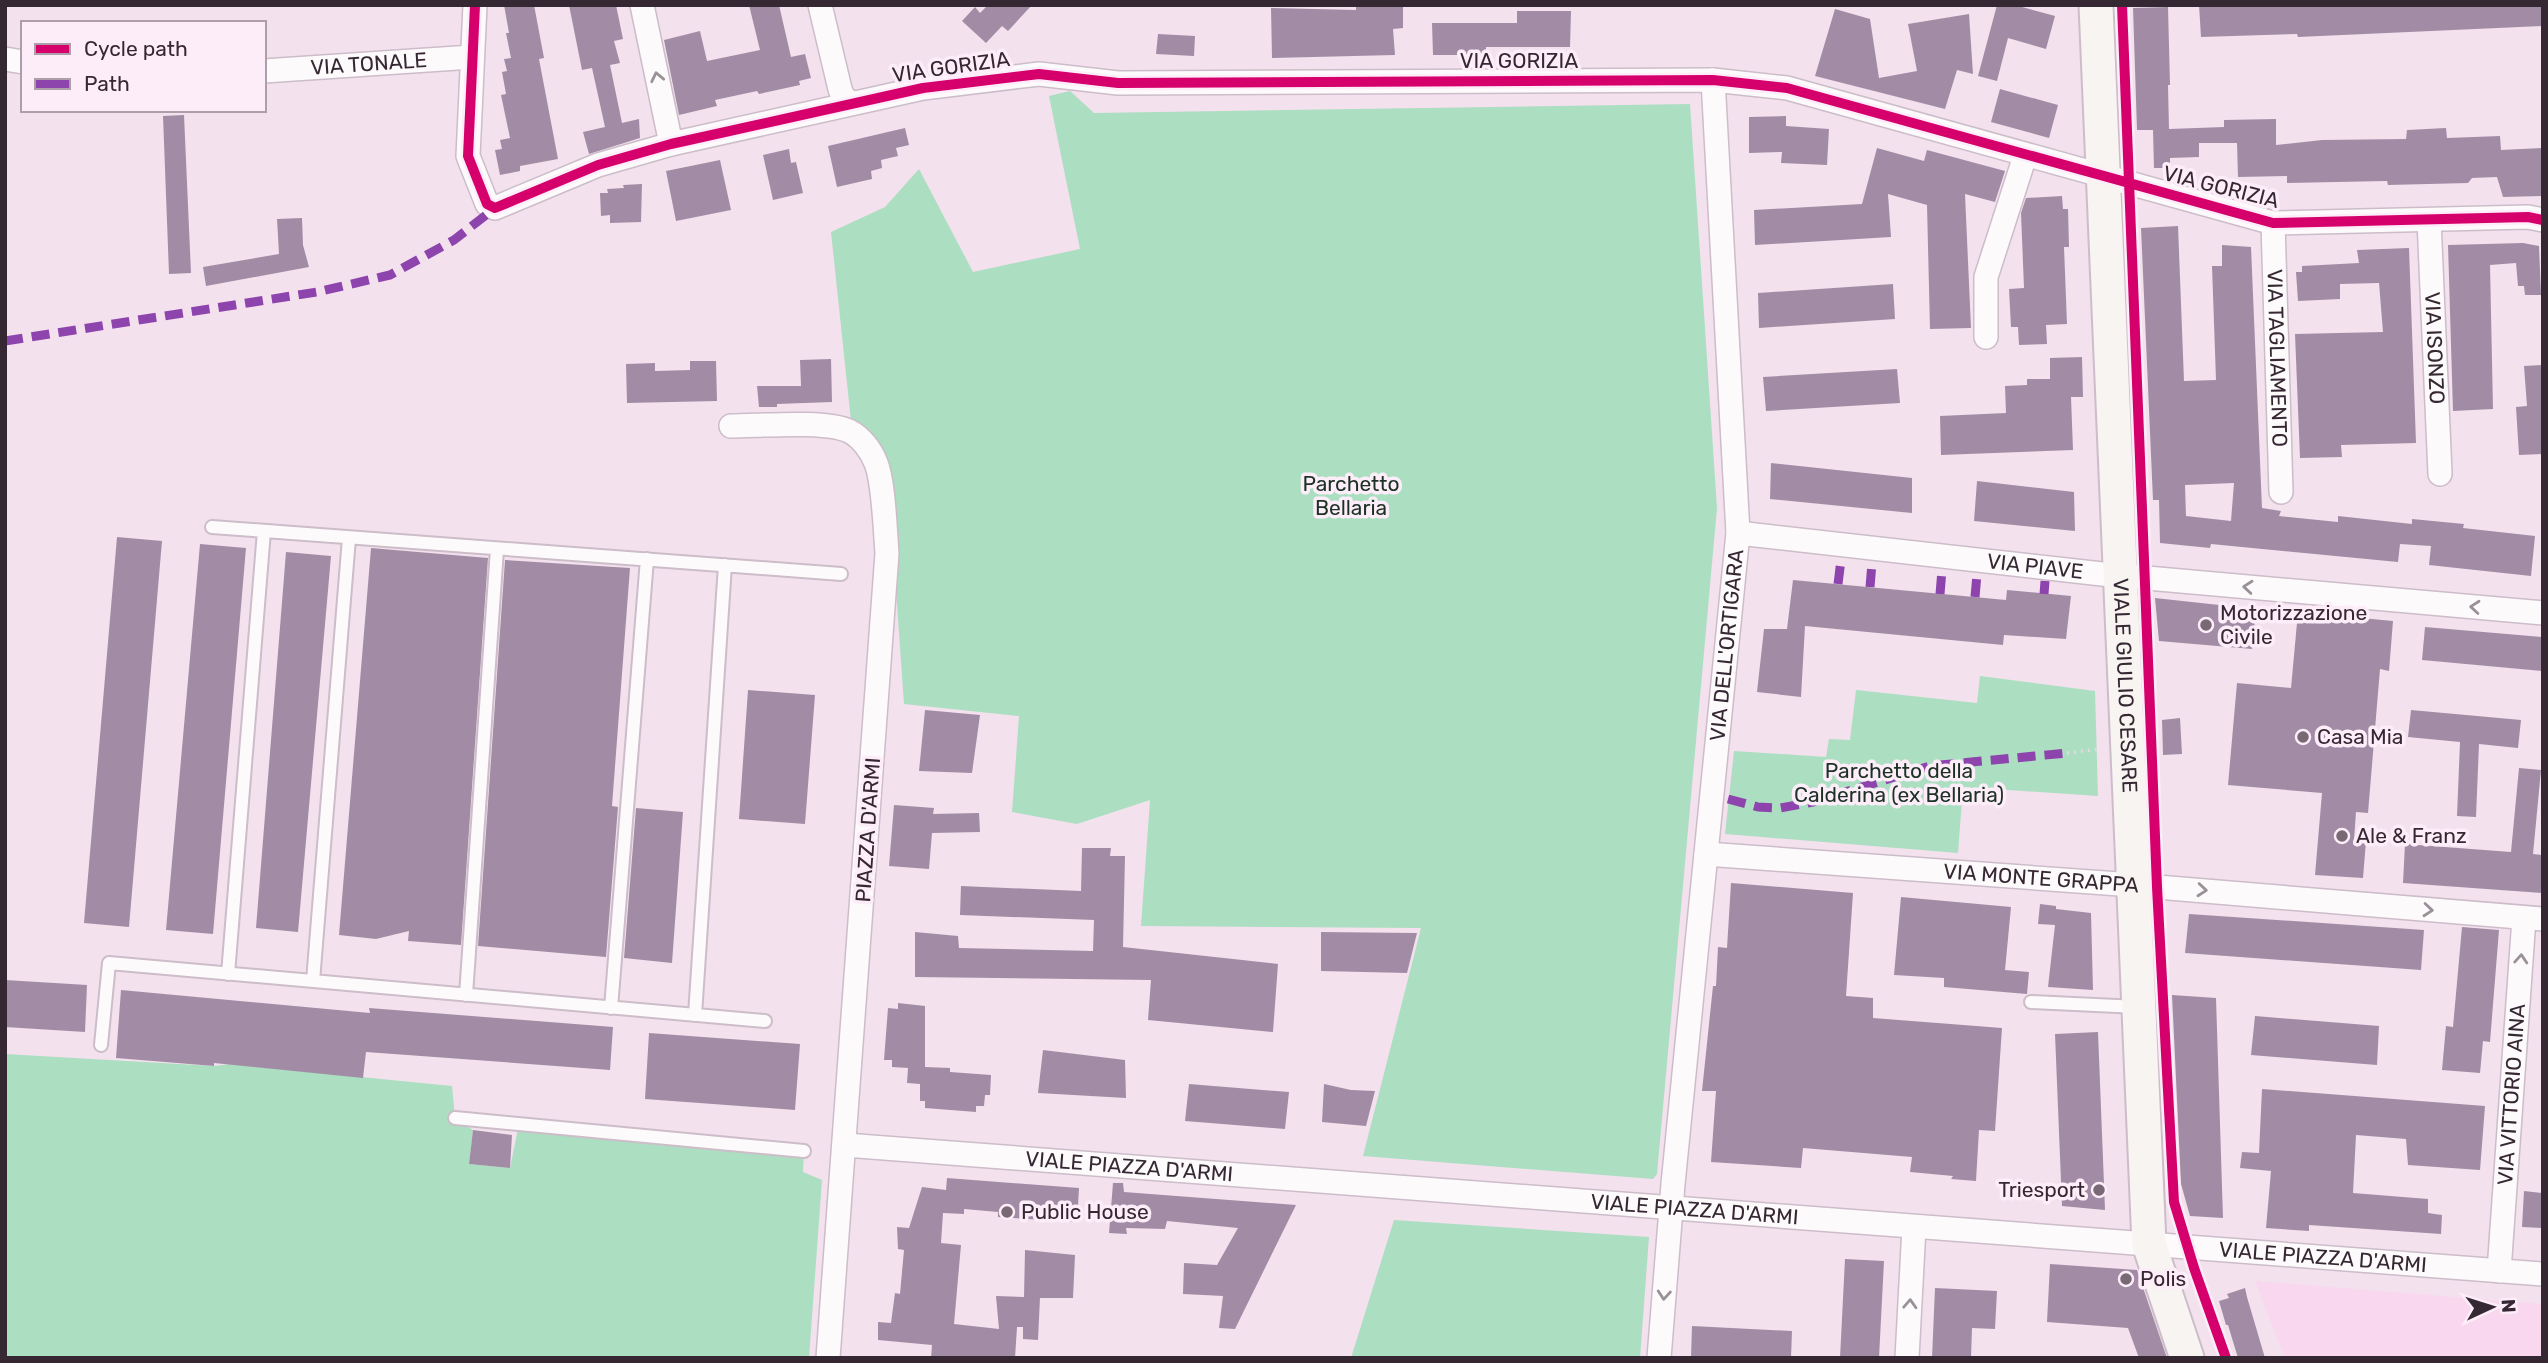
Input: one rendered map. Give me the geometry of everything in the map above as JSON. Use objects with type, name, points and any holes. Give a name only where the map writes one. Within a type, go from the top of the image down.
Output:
[{"type":"main road","name":"VIALE GIULIO CESARE","points":[[2096,5],[2148,1244],[2187,1358]]},
{"type":"street","points":[[472,57],[475,5]]},
{"type":"street","points":[[642,5],[671,144]]},
{"type":"street","points":[[820,5],[840,89],[843,97],[851,103]]},
{"type":"street","name":"VIA TONALE","points":[[266,71],[472,57]]},
{"type":"street","name":"VIA GORIZIA","points":[[472,57],[468,156],[486,204],[495,208],[588,168],[671,144],[923,88],[1039,74],[1118,83],[1713,80],[1787,88],[2273,223],[2528,217],[2543,220]]},
{"type":"street","name":"VIA DELL'ORTIGARA","points":[[1659,1358],[1671,1208],[1738,533],[1713,80]]},
{"type":"street","points":[[1986,337],[1986,277],[2025,156]]},
{"type":"street","name":"VIA ISONZO","points":[[2429,220],[2440,474]]},
{"type":"street","name":"VIA TAGLIAMENTO","points":[[2273,223],[2281,492]]},
{"type":"street","name":"PIAZZA D'ARMI","points":[[731,426],[815,425],[847,430],[862,440],[876,463],[887,553],[828,1358]]},
{"type":"street","name":"VIA PIAVE","points":[[1738,533],[2120,575],[2543,613]]},
{"type":"street","name":"VIA MONTE GRAPPA","points":[[1706,854],[2533,918]]},
{"type":"street","name":"VIA VITTORIO AINA","points":[[2499,1271],[2533,918]]},
{"type":"street","name":"VIALE PIAZZA D'ARMI","points":[[845,1145],[2543,1274]]},
{"type":"street","points":[[1907,1358],[1914,1227]]},
{"type":"lane","points":[[212,527],[841,574]]},
{"type":"lane","points":[[228,974],[264,531]]},
{"type":"lane","points":[[313,982],[349,537]]},
{"type":"lane","points":[[466,995],[497,549]]},
{"type":"lane","points":[[611,1008],[647,559]]},
{"type":"lane","points":[[695,1015],[725,565]]},
{"type":"lane","points":[[101,1045],[109,963],[765,1021]]},
{"type":"lane","points":[[2031,1002],[2138,1007]]},
{"type":"lane","points":[[455,1118],[804,1151]]},
{"type":"path","points":[[2067,753],[2102,749]]},
{"type":"shaded area","points":[[2255,1281],[2543,1304],[2543,1358],[2285,1358]]},
{"type":"green space","name":"Parchetto Bellaria","points":[[1070,91],[1094,113],[1690,104],[1717,508],[1657,1174],[1653,1179],[1363,1156],[1421,928],[1141,926],[1150,800],[1077,824],[1012,812],[1019,716],[904,704],[887,461],[868,432],[851,421],[831,232],[885,207],[919,169],[973,272],[1080,249],[1049,96]]},
{"type":"green space","name":"Parchetto della Calderina (ex Bellaria)","points":[[1980,676],[2095,691],[2098,796],[1963,787],[1958,853],[1725,834],[1734,751],[1826,757],[1829,739],[1850,740],[1856,690],[1977,703]]},
{"type":"green space","points":[[5,1054],[214,1066],[230,1064],[452,1086],[455,1118],[473,1130],[469,1164],[510,1168],[519,1124],[804,1151],[803,1172],[822,1180],[809,1358],[5,1358]]},
{"type":"green space","points":[[1394,1220],[1649,1237],[1640,1358],[1351,1358]]},
{"type":"building","points":[[504,5],[534,5],[544,58],[539,59],[558,159],[520,166],[520,171],[500,175],[495,150],[502,149],[500,140],[510,138],[501,95],[506,94],[502,72],[507,71],[504,59],[511,58]]},
{"type":"building","points":[[569,5],[616,5],[623,39],[614,41],[620,63],[610,65],[622,123],[639,119],[640,138],[589,154],[583,132],[605,127],[592,68],[582,70]]},
{"type":"building","points":[[749,5],[779,5],[791,57],[805,54],[811,78],[799,81],[800,85],[715,100],[717,106],[679,115],[664,40],[700,31],[707,61],[760,50]]},
{"type":"building","points":[[988,5],[1032,5],[1008,31],[1002,26],[986,43],[962,21],[975,7],[980,13]]},
{"type":"building","points":[[1356,5],[1403,7],[1403,28],[1393,29],[1395,55],[1272,58],[1271,8],[1356,10]]},
{"type":"building","points":[[1997,5],[2015,5],[2055,16],[2046,49],[2008,38],[1997,81],[1978,76]]},
{"type":"building","points":[[2199,5],[2543,5],[2543,26],[2298,37],[2297,34],[2201,37]]},
{"type":"building","points":[[2168,7],[2169,129],[2224,127],[2224,120],[2276,119],[2276,145],[2322,140],[2406,139],[2407,130],[2446,128],[2447,138],[2500,136],[2501,150],[2543,148],[2543,196],[2503,197],[2497,177],[2472,178],[2468,183],[2388,185],[2387,181],[2287,183],[2287,176],[2238,177],[2237,143],[2199,143],[2199,157],[2170,158],[2170,168],[2154,168],[2153,130],[2137,130],[2133,8]]},
{"type":"building","points":[[1835,9],[1870,19],[1879,78],[1917,71],[1908,24],[1969,14],[1973,74],[1957,70],[1945,109],[1815,76]]},
{"type":"building","points":[[1517,11],[1571,11],[1570,47],[1486,47],[1486,55],[1433,55],[1432,23],[1517,23]]},
{"type":"building","points":[[1158,34],[1195,36],[1194,56],[1156,54]]},
{"type":"building","points":[[2000,89],[2058,105],[2049,138],[1991,122]]},
{"type":"building","points":[[184,115],[191,273],[169,274],[163,116]]},
{"type":"building","points":[[1786,116],[1786,126],[1829,129],[1827,165],[1781,163],[1782,152],[1749,153],[1749,117]]},
{"type":"building","points":[[905,128],[909,145],[896,148],[898,156],[881,160],[882,168],[871,171],[872,179],[837,187],[828,146]]},
{"type":"building","points":[[1877,148],[1924,161],[1927,150],[2005,171],[1995,202],[1965,194],[1971,328],[1930,329],[1927,205],[1888,194],[1891,237],[1755,245],[1754,210],[1862,204]]},
{"type":"building","points":[[789,149],[791,163],[796,162],[803,193],[773,200],[763,155]]},
{"type":"building","points":[[720,160],[731,210],[676,221],[666,171]]},
{"type":"building","points":[[642,184],[641,222],[610,223],[610,215],[601,216],[600,193],[608,193],[607,189],[624,188],[623,185]]},
{"type":"building","points":[[2062,196],[2063,209],[2068,209],[2069,247],[2064,247],[2067,324],[2046,325],[2047,344],[2019,345],[2018,327],[2011,327],[2009,289],[2024,288],[2021,213],[2026,198]]},
{"type":"building","points":[[302,218],[303,245],[309,267],[206,286],[203,267],[279,254],[277,219]]},
{"type":"building","points":[[2178,226],[2184,381],[2216,380],[2212,266],[2222,266],[2222,245],[2251,247],[2262,508],[2281,511],[2279,516],[2338,522],[2338,516],[2412,524],[2412,519],[2464,524],[2463,528],[2535,536],[2531,576],[2429,565],[2431,546],[2400,544],[2398,562],[2211,544],[2210,548],[2160,543],[2159,500],[2153,500],[2141,228]],"holes":[[[2234,483],[2231,521],[2186,516],[2185,485]]]},
{"type":"building","points":[[2523,243],[2539,246],[2541,295],[2525,295],[2524,286],[2518,286],[2516,263],[2490,265],[2493,409],[2453,411],[2448,245]]},
{"type":"building","points":[[2409,248],[2416,443],[2341,445],[2342,457],[2300,458],[2295,334],[2383,332],[2379,283],[2340,284],[2340,299],[2298,301],[2296,272],[2302,272],[2302,266],[2359,263],[2357,250]]},
{"type":"building","points":[[1893,284],[1895,319],[1759,328],[1758,293]]},
{"type":"building","points":[[2082,357],[2083,397],[2071,397],[2073,450],[1941,455],[1940,416],[2006,413],[2005,386],[2027,385],[2027,379],[2050,379],[2050,358]]},
{"type":"building","points":[[831,359],[832,402],[759,407],[757,386],[801,386],[800,360]]},
{"type":"building","points":[[690,361],[716,361],[717,401],[627,403],[626,364],[655,363],[655,371],[690,370]]},
{"type":"building","points":[[2543,365],[2543,454],[2519,455],[2516,407],[2527,406],[2524,366]]},
{"type":"building","points":[[1897,369],[1900,403],[1766,411],[1763,377]]},
{"type":"building","points":[[1771,463],[1912,478],[1912,513],[1770,499]]},
{"type":"building","points":[[1977,481],[2074,492],[2075,531],[1974,521]]},
{"type":"building","points":[[117,537],[162,541],[129,927],[84,923]]},
{"type":"building","points":[[200,544],[246,548],[213,934],[166,930]]},
{"type":"building","points":[[371,548],[488,558],[461,945],[408,941],[409,931],[376,939],[339,935]]},
{"type":"building","points":[[286,552],[331,556],[298,932],[256,928]]},
{"type":"building","points":[[505,560],[630,568],[612,806],[618,807],[606,957],[478,946]]},
{"type":"building","points":[[1793,580],[2006,600],[2007,590],[2071,596],[2066,639],[2004,635],[2003,645],[1805,626],[1801,697],[1757,692],[1764,629],[1787,629]]},
{"type":"building","name":"Motorizzazione Civile","points":[[2155,598],[2256,609],[2252,649],[2159,641]]},
{"type":"building","name":"Casa Mia","points":[[2298,612],[2393,621],[2389,671],[2380,669],[2368,813],[2356,812],[2354,840],[2366,841],[2363,878],[2315,875],[2322,793],[2228,785],[2237,683],[2291,688]]},
{"type":"building","points":[[2425,627],[2543,637],[2543,671],[2422,660]]},
{"type":"building","points":[[748,690],[815,695],[805,824],[739,819]]},
{"type":"building","points":[[925,710],[980,715],[972,773],[919,771]]},
{"type":"building","points":[[2411,710],[2521,720],[2518,748],[2479,744],[2476,817],[2457,816],[2460,742],[2408,737]]},
{"type":"building","points":[[2180,718],[2182,754],[2163,755],[2162,720]]},
{"type":"building","points":[[2519,768],[2541,770],[2533,854],[2543,855],[2543,893],[2403,883],[2405,844],[2511,852]]},
{"type":"building","points":[[894,805],[934,808],[933,814],[979,813],[980,832],[932,833],[929,869],[889,866]]},
{"type":"building","points":[[636,808],[683,812],[672,963],[624,958]]},
{"type":"building","points":[[1082,848],[1111,848],[1110,856],[1125,856],[1123,947],[1278,964],[1273,1032],[1148,1020],[1151,980],[915,977],[915,932],[958,936],[959,948],[1093,951],[1094,920],[960,915],[961,886],[1081,891]]},
{"type":"building","points":[[1731,883],[1853,893],[1846,996],[1873,998],[1873,1018],[2002,1028],[1995,1131],[1979,1130],[1976,1181],[1910,1172],[1912,1157],[1803,1148],[1801,1168],[1711,1162],[1716,1091],[1702,1091],[1713,986],[1716,986],[1718,947],[1727,948]]},
{"type":"building","points":[[1901,897],[2011,907],[2005,970],[2029,972],[2027,994],[1944,987],[1944,978],[1894,975]]},
{"type":"building","points":[[2040,904],[2056,906],[2056,909],[2091,913],[2093,990],[2048,987],[2055,925],[2038,924]]},
{"type":"building","points":[[2189,914],[2424,930],[2421,970],[2185,953]]},
{"type":"building","points":[[2462,927],[2499,930],[2490,1042],[2483,1041],[2480,1073],[2442,1070],[2446,1026],[2453,1027]]},
{"type":"building","points":[[1321,932],[1417,933],[1407,973],[1321,971]]},
{"type":"building","points":[[5,980],[87,985],[85,1032],[5,1027]]},
{"type":"building","points":[[121,990],[370,1013],[369,1008],[613,1027],[610,1070],[366,1052],[363,1078],[214,1063],[214,1066],[116,1058]]},
{"type":"building","points":[[2172,995],[2216,998],[2223,1218],[2190,1216],[2181,1184]]},
{"type":"building","points":[[898,1003],[925,1006],[925,1067],[991,1075],[990,1095],[985,1095],[984,1106],[976,1106],[976,1112],[925,1108],[925,1101],[920,1101],[920,1084],[907,1083],[908,1068],[892,1067],[892,1060],[884,1060],[888,1008],[898,1009]]},
{"type":"building","points":[[2255,1016],[2379,1026],[2377,1065],[2251,1055]]},
{"type":"building","points":[[2098,1032],[2105,1210],[2062,1206],[2055,1034]]},
{"type":"building","points":[[649,1033],[800,1044],[795,1110],[645,1099]]},
{"type":"building","points":[[1043,1050],[1125,1060],[1126,1098],[1038,1093]]},
{"type":"building","points":[[1189,1084],[1289,1092],[1285,1129],[1185,1121]]},
{"type":"building","points":[[1324,1084],[1351,1090],[1375,1091],[1366,1126],[1322,1122]]},
{"type":"building","points":[[2262,1089],[2485,1106],[2480,1170],[2408,1165],[2406,1139],[2356,1135],[2353,1193],[2428,1199],[2428,1213],[2442,1215],[2441,1234],[2309,1225],[2309,1231],[2266,1228],[2271,1171],[2240,1168],[2242,1152],[2259,1153]]},
{"type":"building","points":[[473,1130],[512,1135],[510,1168],[469,1164]]},
{"type":"building","points":[[947,1178],[1079,1188],[1077,1222],[998,1217],[998,1212],[964,1209],[964,1214],[943,1213],[941,1243],[961,1245],[954,1324],[999,1329],[996,1296],[1024,1297],[1025,1250],[1075,1255],[1073,1298],[1040,1298],[1038,1340],[1023,1339],[1023,1327],[1017,1327],[1015,1358],[931,1358],[932,1345],[878,1340],[878,1322],[891,1323],[895,1293],[900,1294],[904,1250],[898,1249],[897,1227],[909,1228],[922,1187],[946,1190]]},
{"type":"building","points":[[1113,1183],[1123,1183],[1124,1192],[1296,1205],[1235,1329],[1219,1328],[1223,1296],[1183,1294],[1184,1263],[1217,1265],[1238,1228],[1167,1221],[1165,1229],[1126,1228],[1127,1234],[1109,1233]]},
{"type":"building","points":[[2524,1191],[2543,1193],[2543,1228],[2522,1227]]},
{"type":"building","points":[[1845,1259],[1884,1261],[1879,1358],[1840,1358]]},
{"type":"building","points":[[2050,1264],[2137,1270],[2167,1358],[2139,1358],[2128,1328],[2047,1322]]},
{"type":"building","points":[[1935,1288],[1997,1291],[1995,1329],[1972,1328],[1971,1358],[1932,1358]]},
{"type":"building","points":[[2245,1288],[2265,1358],[2238,1358],[2219,1301],[2229,1298],[2227,1294]]},
{"type":"building","points":[[1692,1326],[1792,1331],[1791,1358],[1691,1358]]},
{"type":"marked path","points":[[5,341],[317,292],[390,275],[454,240],[495,208]]},
{"type":"marked path","points":[[1838,584],[1841,560]]},
{"type":"marked path","points":[[1870,587],[1872,563]]},
{"type":"marked path","points":[[1940,594],[1942,570]]},
{"type":"marked path","points":[[1975,597],[1977,574]]},
{"type":"marked path","points":[[2044,594],[2045,581]]},
{"type":"marked path","points":[[1728,799],[1758,807],[1780,808],[1813,802],[1930,766],[2067,753]]},
{"type":"cycle path","points":[[475,5],[468,156],[487,204],[495,208],[598,165],[671,144],[923,88],[1039,74],[1118,83],[1713,80],[1787,88],[2273,223],[2528,217],[2543,220]]},
{"type":"cycle path","points":[[2122,5],[2157,887],[2174,1202],[2226,1358]]},
{"type":"place","name":"Motorizzazione Civile","points":[[2206,625]]},
{"type":"place","name":"Casa Mia","points":[[2303,737]]},
{"type":"place","name":"Ale & Franz","points":[[2342,836]]},
{"type":"place","name":"Triesport","points":[[2099,1190]]},
{"type":"place","name":"Public House","points":[[1007,1212]]},
{"type":"place","name":"Polis","points":[[2126,1279]]}]
